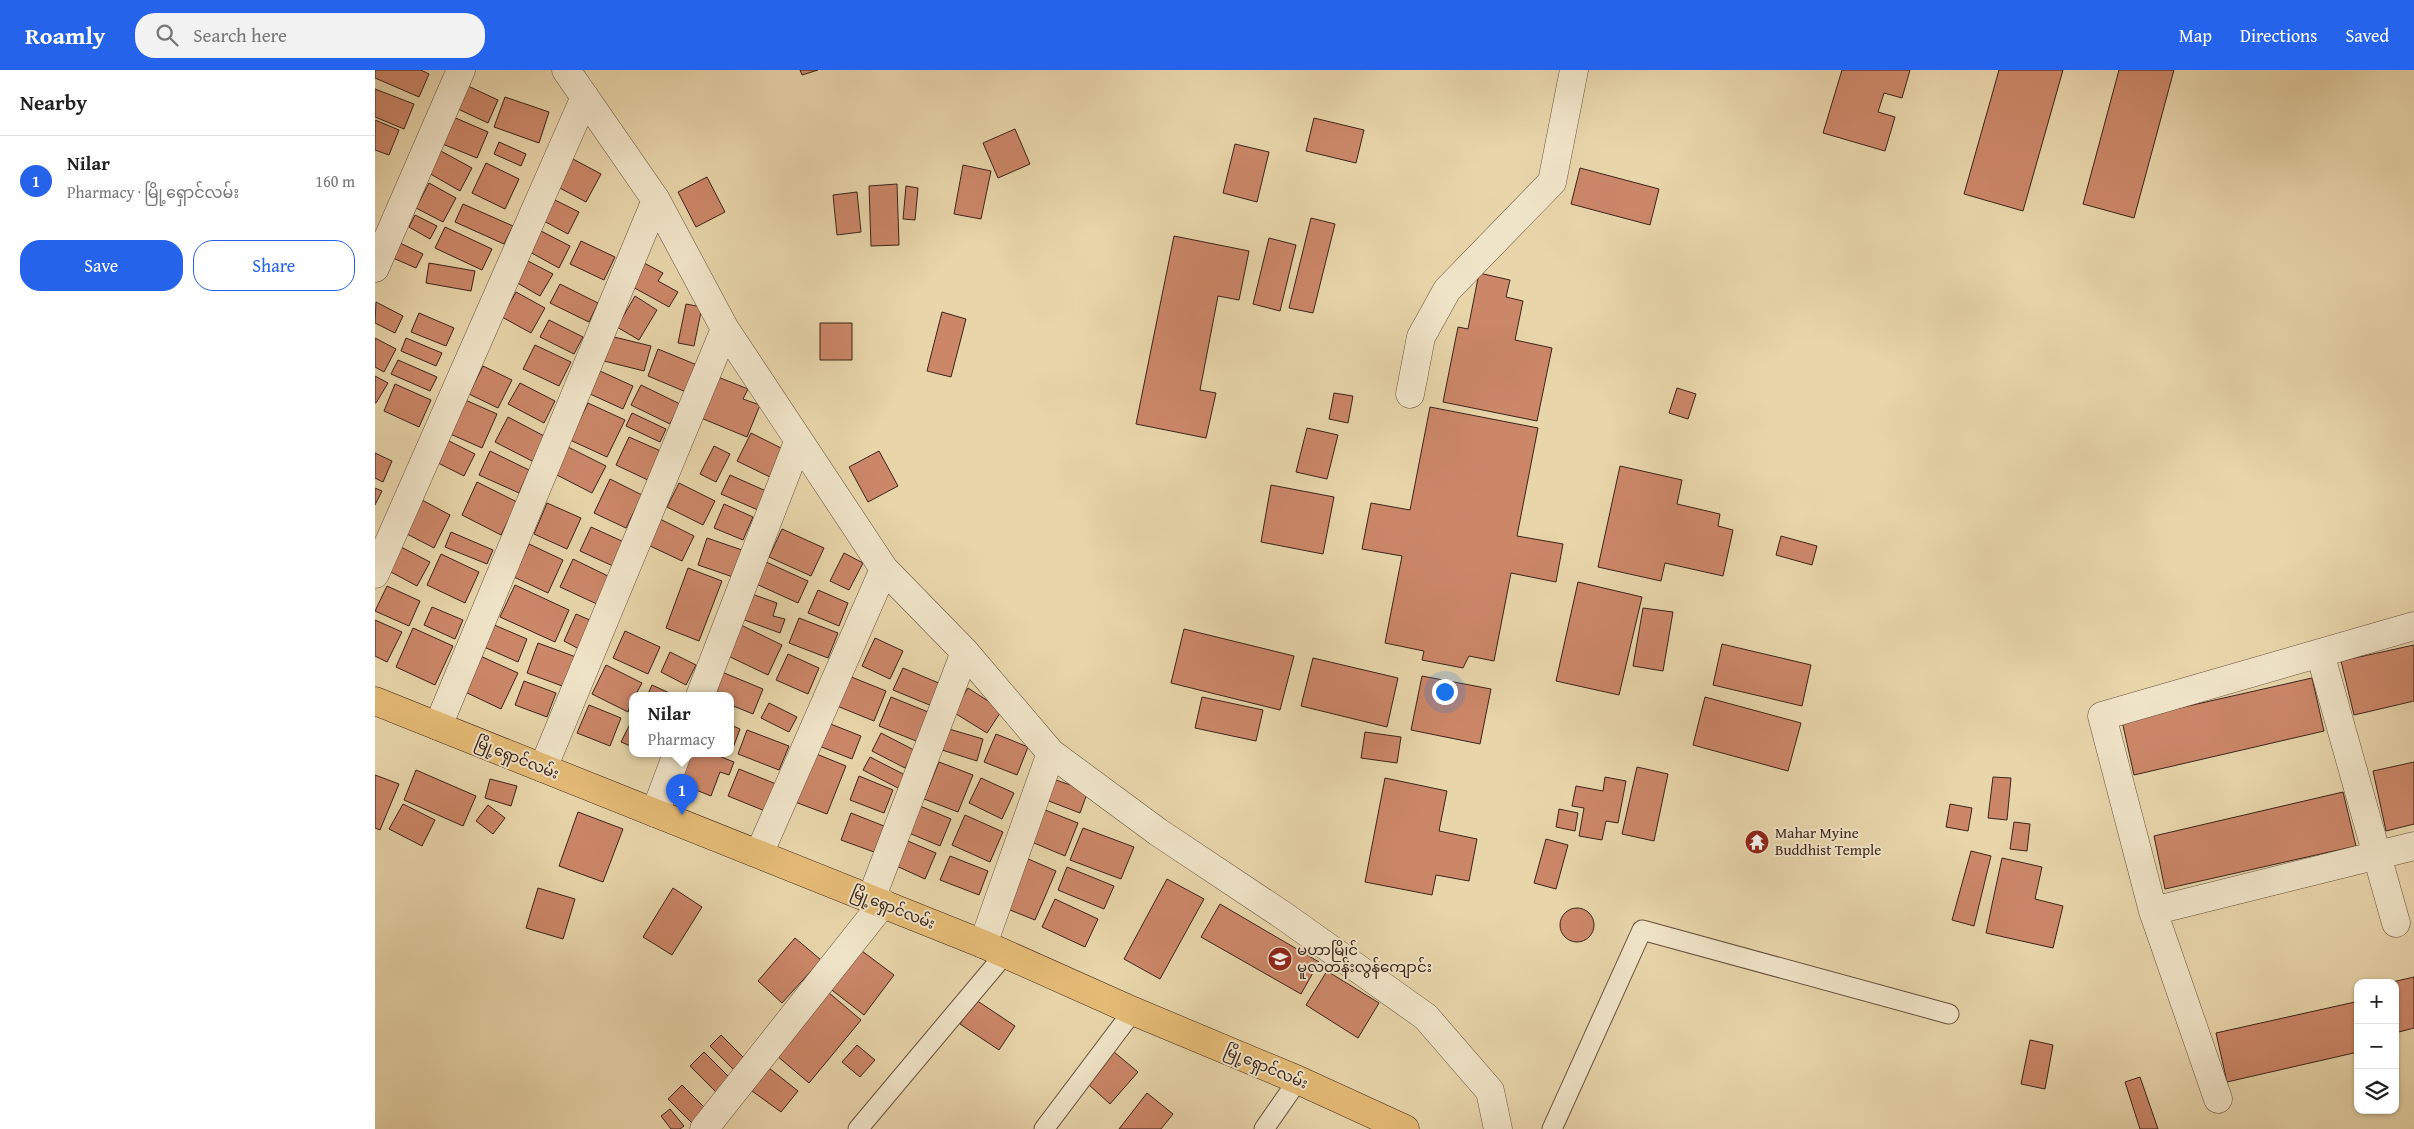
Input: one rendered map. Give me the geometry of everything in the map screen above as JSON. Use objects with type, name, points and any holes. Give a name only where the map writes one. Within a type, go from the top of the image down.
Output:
[{"type":"highway","name":"မြို့ရှောင်လမ်း","points":[[375,701],[994,949],[1133,1011],[1298,1080],[1405,1129]]},
{"type":"street","points":[[375,268],[461,70]]},
{"type":"street","points":[[566,70],[656,200],[725,329],[798,442],[884,569],[965,652],[1051,753],[1158,832],[1284,916],[1426,1017],[1490,1091],[1498,1129]]},
{"type":"street","points":[[1409,394],[1421,336],[1447,290],[1552,182],[1574,70]]},
{"type":"street","points":[[375,574],[585,97]]},
{"type":"street","points":[[438,726],[656,200]]},
{"type":"street","points":[[543,768],[725,329]]},
{"type":"street","points":[[702,692],[798,442]]},
{"type":"street","points":[[759,854],[884,569]]},
{"type":"street","points":[[2218,1099],[2153,911],[2102,716],[2414,626]]},
{"type":"street","points":[[704,1129],[877,901],[965,652]]},
{"type":"street","points":[[2321,653],[2396,923]]},
{"type":"street","points":[[994,949],[1051,753]]},
{"type":"street","points":[[655,813],[676,757]]},
{"type":"street","points":[[2153,911],[2414,846]]},
{"type":"lane","points":[[1552,1129],[1642,930],[1949,1014]]},
{"type":"lane","points":[[858,1129],[994,949]]},
{"type":"lane","points":[[1044,1129],[1133,1011]]},
{"type":"lane","points":[[1264,1129],[1298,1080]]},
{"type":"building","points":[[375,70],[421,70],[429,74],[419,97],[375,78]]},
{"type":"building","points":[[800,70],[818,70],[802,75]]},
{"type":"building","points":[[1842,70],[1910,70],[1902,98],[1884,93],[1878,112],[1895,117],[1885,151],[1823,133]]},
{"type":"building","points":[[1999,70],[2063,70],[2023,211],[1964,194]]},
{"type":"building","points":[[2119,70],[2174,70],[2134,218],[2083,204]]},
{"type":"building","points":[[468,86],[498,100],[488,123],[458,109]]},
{"type":"building","points":[[375,89],[414,104],[404,129],[375,117]]},
{"type":"building","points":[[505,97],[549,112],[539,143],[494,127]]},
{"type":"building","points":[[451,116],[488,132],[477,158],[440,143]]},
{"type":"building","points":[[1314,118],[1364,130],[1356,163],[1306,151]]},
{"type":"building","points":[[375,120],[399,130],[389,155],[375,150]]},
{"type":"building","points":[[1015,129],[1030,164],[998,178],[983,143]]},
{"type":"building","points":[[499,142],[526,154],[521,166],[494,154]]},
{"type":"building","points":[[1235,144],[1269,152],[1257,202],[1223,193]]},
{"type":"building","points":[[439,150],[472,168],[460,191],[427,172]]},
{"type":"building","points":[[573,159],[601,174],[586,202],[558,187]]},
{"type":"building","points":[[486,163],[519,179],[505,209],[472,193]]},
{"type":"building","points":[[963,165],[991,171],[981,219],[954,214]]},
{"type":"building","points":[[1580,168],[1659,189],[1650,225],[1571,204]]},
{"type":"building","points":[[707,177],[725,212],[696,227],[678,192]]},
{"type":"building","points":[[429,183],[456,198],[443,222],[416,208]]},
{"type":"building","points":[[897,184],[899,245],[871,246],[869,186]]},
{"type":"building","points":[[906,186],[918,188],[915,220],[903,219]]},
{"type":"building","points":[[857,192],[861,232],[837,235],[833,195]]},
{"type":"building","points":[[553,199],[579,212],[568,234],[542,220]]},
{"type":"building","points":[[463,204],[513,226],[504,244],[455,222]]},
{"type":"building","points":[[415,215],[437,226],[430,239],[409,227]]},
{"type":"building","points":[[1311,218],[1335,224],[1313,313],[1289,308]]},
{"type":"building","points":[[445,227],[492,249],[482,270],[435,248]]},
{"type":"building","points":[[539,230],[570,246],[559,268],[528,251]]},
{"type":"building","points":[[1174,236],[1249,251],[1239,300],[1218,296],[1200,390],[1216,393],[1206,438],[1136,424]]},
{"type":"building","points":[[1269,238],[1296,245],[1280,311],[1253,304]]},
{"type":"building","points":[[581,241],[615,257],[604,280],[570,264]]},
{"type":"building","points":[[400,243],[423,254],[416,268],[393,258]]},
{"type":"building","points":[[526,260],[553,274],[540,296],[514,281]]},
{"type":"building","points":[[429,263],[475,271],[471,291],[426,283]]},
{"type":"building","points":[[644,263],[663,273],[658,281],[678,292],[669,307],[631,286]]},
{"type":"building","points":[[1479,273],[1510,280],[1506,297],[1523,301],[1515,340],[1552,348],[1537,421],[1443,402],[1458,327],[1468,329]]},
{"type":"building","points":[[560,284],[598,303],[589,322],[550,303]]},
{"type":"building","points":[[516,292],[545,308],[531,333],[502,317]]},
{"type":"building","points":[[635,296],[657,310],[639,340],[617,327]]},
{"type":"building","points":[[376,302],[403,316],[395,333],[375,323]]},
{"type":"building","points":[[686,304],[702,307],[694,346],[678,343]]},
{"type":"building","points":[[942,312],[966,319],[951,377],[927,371]]},
{"type":"building","points":[[419,313],[454,328],[446,346],[411,332]]},
{"type":"building","points":[[549,320],[583,337],[574,354],[540,337]]},
{"type":"building","points":[[820,323],[852,323],[852,360],[820,360]]},
{"type":"building","points":[[610,336],[651,346],[644,371],[604,361]]},
{"type":"building","points":[[375,338],[396,349],[384,372],[375,367]]},
{"type":"building","points":[[406,338],[442,353],[436,366],[401,351]]},
{"type":"building","points":[[535,345],[571,362],[559,386],[523,369]]},
{"type":"building","points":[[658,349],[697,365],[686,392],[648,376]]},
{"type":"building","points":[[398,360],[437,377],[430,391],[391,374]]},
{"type":"building","points":[[483,366],[512,380],[498,408],[469,394]]},
{"type":"building","points":[[600,371],[633,386],[623,409],[590,394]]},
{"type":"building","points":[[375,376],[388,383],[376,403],[375,403]]},
{"type":"building","points":[[718,377],[748,389],[743,399],[760,405],[747,437],[701,418]]},
{"type":"building","points":[[520,383],[555,401],[544,423],[508,404]]},
{"type":"building","points":[[395,384],[431,400],[419,427],[384,411]]},
{"type":"building","points":[[641,385],[680,404],[670,424],[631,405]]},
{"type":"building","points":[[1677,388],[1696,394],[1688,419],[1669,413]]},
{"type":"building","points":[[1334,393],[1353,396],[1348,423],[1329,419]]},
{"type":"building","points":[[463,399],[497,414],[482,448],[448,433]]},
{"type":"building","points":[[588,403],[625,420],[607,457],[570,440]]},
{"type":"building","points":[[1430,407],[1538,428],[1517,536],[1563,544],[1556,582],[1511,573],[1494,661],[1469,656],[1463,668],[1422,660],[1424,651],[1385,643],[1402,556],[1362,549],[1371,503],[1410,510]]},
{"type":"building","points":[[632,413],[666,429],[660,442],[626,426]]},
{"type":"building","points":[[508,417],[546,437],[534,462],[495,442]]},
{"type":"building","points":[[1307,428],[1338,435],[1327,479],[1296,472]]},
{"type":"building","points":[[751,433],[785,450],[772,478],[737,461]]},
{"type":"building","points":[[629,437],[663,452],[650,481],[616,465]]},
{"type":"building","points":[[447,440],[475,454],[464,476],[436,462]]},
{"type":"building","points":[[714,446],[730,454],[716,482],[700,474]]},
{"type":"building","points":[[568,447],[606,466],[592,493],[555,474]]},
{"type":"building","points":[[490,451],[529,470],[519,493],[479,475]]},
{"type":"building","points":[[879,451],[898,486],[868,502],[849,467]]},
{"type":"building","points":[[375,453],[392,461],[383,482],[375,478]]},
{"type":"building","points":[[1620,466],[1682,480],[1677,504],[1720,514],[1718,526],[1733,530],[1723,576],[1665,563],[1661,581],[1598,567]]},
{"type":"building","points":[[730,475],[766,491],[758,510],[721,494]]},
{"type":"building","points":[[610,479],[642,495],[626,528],[594,513]]},
{"type":"building","points":[[477,482],[517,502],[501,535],[462,515]]},
{"type":"building","points":[[679,483],[715,501],[703,525],[667,507]]},
{"type":"building","points":[[1271,485],[1334,497],[1323,554],[1261,542]]},
{"type":"building","points":[[375,488],[382,491],[375,505]]},
{"type":"building","points":[[422,500],[450,515],[434,548],[405,533]]},
{"type":"building","points":[[547,503],[581,518],[567,549],[534,534]]},
{"type":"building","points":[[724,504],[753,517],[743,540],[714,528]]},
{"type":"building","points":[[660,519],[694,536],[682,561],[648,545]]},
{"type":"building","points":[[591,527],[624,542],[613,566],[580,551]]},
{"type":"building","points":[[782,529],[824,548],[811,576],[769,557]]},
{"type":"building","points":[[451,532],[493,550],[487,564],[445,547]]},
{"type":"building","points":[[1781,536],[1817,546],[1812,565],[1776,555]]},
{"type":"building","points":[[707,538],[745,551],[736,578],[698,565]]},
{"type":"building","points":[[529,544],[563,560],[548,593],[514,577]]},
{"type":"building","points":[[401,547],[430,562],[417,586],[389,571]]},
{"type":"building","points":[[844,553],[863,563],[849,590],[830,581]]},
{"type":"building","points":[[441,554],[479,572],[465,603],[427,585]]},
{"type":"building","points":[[573,559],[612,578],[599,605],[560,587]]},
{"type":"building","points":[[764,561],[808,581],[798,603],[754,583]]},
{"type":"building","points":[[688,568],[722,581],[699,641],[666,628]]},
{"type":"building","points":[[1578,582],[1642,597],[1619,695],[1556,681]]},
{"type":"building","points":[[515,585],[569,610],[555,642],[500,617]]},
{"type":"building","points":[[387,586],[420,601],[409,626],[375,611]]},
{"type":"building","points":[[818,590],[848,603],[839,626],[808,613]]},
{"type":"building","points":[[749,593],[777,603],[773,616],[785,619],[780,633],[739,618]]},
{"type":"building","points":[[432,607],[463,620],[455,639],[424,625]]},
{"type":"building","points":[[1643,608],[1673,612],[1663,671],[1633,666]]},
{"type":"building","points":[[576,614],[592,621],[579,649],[564,641]]},
{"type":"building","points":[[799,618],[838,633],[828,658],[789,643]]},
{"type":"building","points":[[375,620],[402,632],[387,662],[375,656]]},
{"type":"building","points":[[492,624],[527,639],[518,662],[484,647]]},
{"type":"building","points":[[741,625],[782,645],[768,675],[726,655]]},
{"type":"building","points":[[413,628],[453,646],[435,685],[396,667]]},
{"type":"building","points":[[1184,629],[1294,656],[1280,710],[1171,683]]},
{"type":"building","points":[[625,631],[660,647],[648,674],[613,658]]},
{"type":"building","points":[[875,638],[903,651],[890,679],[862,666]]},
{"type":"building","points":[[538,643],[576,657],[565,687],[527,673]]},
{"type":"building","points":[[1722,644],[1811,665],[1802,706],[1713,685]]},
{"type":"building","points":[[2414,645],[2414,701],[2354,715],[2341,661]]},
{"type":"building","points":[[670,652],[696,665],[686,685],[661,672]]},
{"type":"building","points":[[788,654],[819,668],[808,694],[776,680]]},
{"type":"building","points":[[478,655],[518,673],[501,709],[461,690]]},
{"type":"building","points":[[1313,658],[1398,678],[1387,727],[1301,706]]},
{"type":"building","points":[[606,665],[642,683],[637,692],[629,692],[628,712],[592,694]]},
{"type":"building","points":[[903,668],[941,684],[932,706],[893,690]]},
{"type":"building","points":[[722,672],[763,689],[753,714],[734,706],[734,692],[714,692]]},
{"type":"building","points":[[849,676],[886,691],[874,721],[837,706]]},
{"type":"building","points":[[1422,676],[1491,689],[1480,744],[1411,730]]},
{"type":"building","points":[[2312,678],[2324,731],[2134,775],[2122,721]]},
{"type":"building","points":[[524,681],[556,693],[547,717],[515,705]]},
{"type":"building","points":[[652,685],[667,692],[649,692]]},
{"type":"building","points":[[968,688],[1002,710],[987,733],[953,712]]},
{"type":"building","points":[[891,697],[933,714],[921,743],[879,726]]},
{"type":"building","points":[[1202,697],[1263,710],[1256,741],[1195,728]]},
{"type":"building","points":[[1705,697],[1801,723],[1788,771],[1693,745]]},
{"type":"building","points":[[769,703],[797,717],[789,732],[761,718]]},
{"type":"building","points":[[589,705],[621,718],[610,746],[577,733]]},
{"type":"building","points":[[828,723],[861,736],[852,759],[819,746]]},
{"type":"building","points":[[629,726],[629,745],[621,742]]},
{"type":"building","points":[[734,726],[740,729],[734,745]]},
{"type":"building","points":[[949,729],[983,739],[977,761],[942,750]]},
{"type":"building","points":[[747,730],[789,746],[779,770],[738,754]]},
{"type":"building","points":[[1365,732],[1401,737],[1397,763],[1361,758]]},
{"type":"building","points":[[881,733],[914,750],[905,768],[872,751]]},
{"type":"building","points":[[996,734],[1028,747],[1017,775],[984,762]]},
{"type":"building","points":[[814,753],[846,766],[827,814],[795,802]]},
{"type":"building","points":[[686,757],[722,757],[734,762],[729,775],[720,772],[711,796],[676,782]]},
{"type":"building","points":[[870,757],[905,775],[898,788],[863,770]]},
{"type":"building","points":[[939,762],[973,775],[958,812],[924,799]]},
{"type":"building","points":[[2414,762],[2414,824],[2386,831],[2373,771]]},
{"type":"building","points":[[1637,767],[1668,774],[1654,841],[1622,834]]},
{"type":"building","points":[[739,769],[776,784],[765,811],[728,796]]},
{"type":"building","points":[[416,770],[476,796],[463,826],[404,800]]},
{"type":"building","points":[[375,775],[399,784],[380,830],[375,828]]},
{"type":"building","points":[[859,776],[893,790],[884,813],[850,800]]},
{"type":"building","points":[[1605,777],[1626,781],[1618,823],[1606,821],[1602,840],[1579,836],[1584,808],[1572,806],[1576,786],[1603,791]]},
{"type":"building","points":[[1993,777],[2011,778],[2007,820],[1988,818]]},
{"type":"building","points":[[981,778],[1014,793],[1002,819],[969,803]]},
{"type":"building","points":[[1385,778],[1447,791],[1439,831],[1477,839],[1469,881],[1436,875],[1432,895],[1365,882]]},
{"type":"building","points":[[490,779],[517,786],[511,806],[485,798]]},
{"type":"building","points":[[1053,779],[1088,791],[1080,813],[1046,800]]},
{"type":"building","points":[[2343,792],[2356,846],[2165,889],[2154,836]]},
{"type":"building","points":[[403,804],[435,820],[422,846],[389,829]]},
{"type":"building","points":[[1950,804],[1972,808],[1968,831],[1946,827]]},
{"type":"building","points":[[488,805],[505,818],[493,834],[476,821]]},
{"type":"building","points":[[920,806],[951,819],[940,846],[909,833]]},
{"type":"building","points":[[1040,808],[1078,823],[1065,856],[1027,840]]},
{"type":"building","points":[[1559,809],[1578,813],[1575,831],[1556,827]]},
{"type":"building","points":[[578,812],[623,829],[603,882],[559,866]]},
{"type":"building","points":[[851,813],[884,826],[874,852],[841,840]]},
{"type":"building","points":[[965,815],[1003,832],[990,862],[952,845]]},
{"type":"building","points":[[2014,822],[2030,824],[2027,851],[2010,849]]},
{"type":"building","points":[[1083,828],[1134,847],[1121,879],[1070,860]]},
{"type":"building","points":[[903,839],[936,853],[925,879],[892,864]]},
{"type":"building","points":[[1546,839],[1568,845],[1556,889],[1534,883]]},
{"type":"building","points":[[1971,851],[1991,856],[1974,926],[1952,920]]},
{"type":"building","points":[[950,856],[988,871],[979,895],[940,880]]},
{"type":"building","points":[[1026,858],[1056,871],[1035,920],[1005,908]]},
{"type":"building","points":[[2002,858],[2042,867],[2035,899],[2063,906],[2053,948],[1986,933]]},
{"type":"building","points":[[1067,867],[1114,886],[1104,909],[1058,890]]},
{"type":"building","points":[[1167,879],[1204,899],[1160,979],[1124,959]]},
{"type":"building","points":[[538,888],[575,899],[563,939],[526,928]]},
{"type":"building","points":[[673,888],[702,907],[672,955],[643,937]]},
{"type":"building","points":[[1055,899],[1098,919],[1085,947],[1042,927]]},
{"type":"building","points":[[1220,904],[1319,962],[1301,994],[1201,937]]},
{"type":"building","points":[[1577,908],[1584,909],[1589,913],[1593,918],[1593,932],[1589,937],[1584,941],[1577,942],[1570,941],[1565,937],[1561,932],[1560,925],[1561,918],[1565,913],[1570,909]]},
{"type":"building","points":[[795,938],[821,960],[782,1003],[758,981]]},
{"type":"building","points":[[858,948],[894,975],[864,1015],[828,987]]},
{"type":"building","points":[[1327,971],[1379,1003],[1358,1038],[1306,1005]]},
{"type":"building","points":[[2414,977],[2414,1028],[2399,1032],[2399,1024],[2399,980]]},
{"type":"building","points":[[828,992],[861,1020],[809,1083],[776,1055]]},
{"type":"building","points":[[976,1000],[1015,1026],[999,1050],[960,1024]]},
{"type":"building","points":[[2354,1002],[2354,1053],[2227,1082],[2216,1033]]},
{"type":"building","points":[[721,1035],[745,1059],[734,1070],[710,1046]]},
{"type":"building","points":[[2030,1040],[2053,1045],[2045,1089],[2021,1084]]},
{"type":"building","points":[[857,1045],[875,1060],[860,1077],[842,1062]]},
{"type":"building","points":[[704,1052],[730,1078],[716,1092],[690,1066]]},
{"type":"building","points":[[1114,1052],[1138,1072],[1110,1104],[1088,1084]]},
{"type":"building","points":[[769,1068],[798,1091],[781,1112],[752,1091]]},
{"type":"building","points":[[2140,1077],[2158,1129],[2140,1129],[2125,1082]]},
{"type":"building","points":[[682,1085],[708,1111],[694,1125],[668,1099]]},
{"type":"building","points":[[1147,1093],[1173,1114],[1161,1129],[1119,1129]]},
{"type":"building","points":[[670,1109],[684,1126],[680,1129],[671,1129],[661,1116]]},
{"type":"place","name":"Nilar","points":[[682,815]]},
{"type":"place","name":"Mahar Myine Buddhist Temple","points":[[1757,842]]},
{"type":"place","name":"မဟာမြိုင် မူလတန်းလွန်ကျောင်း","points":[[1280,959]]}]
